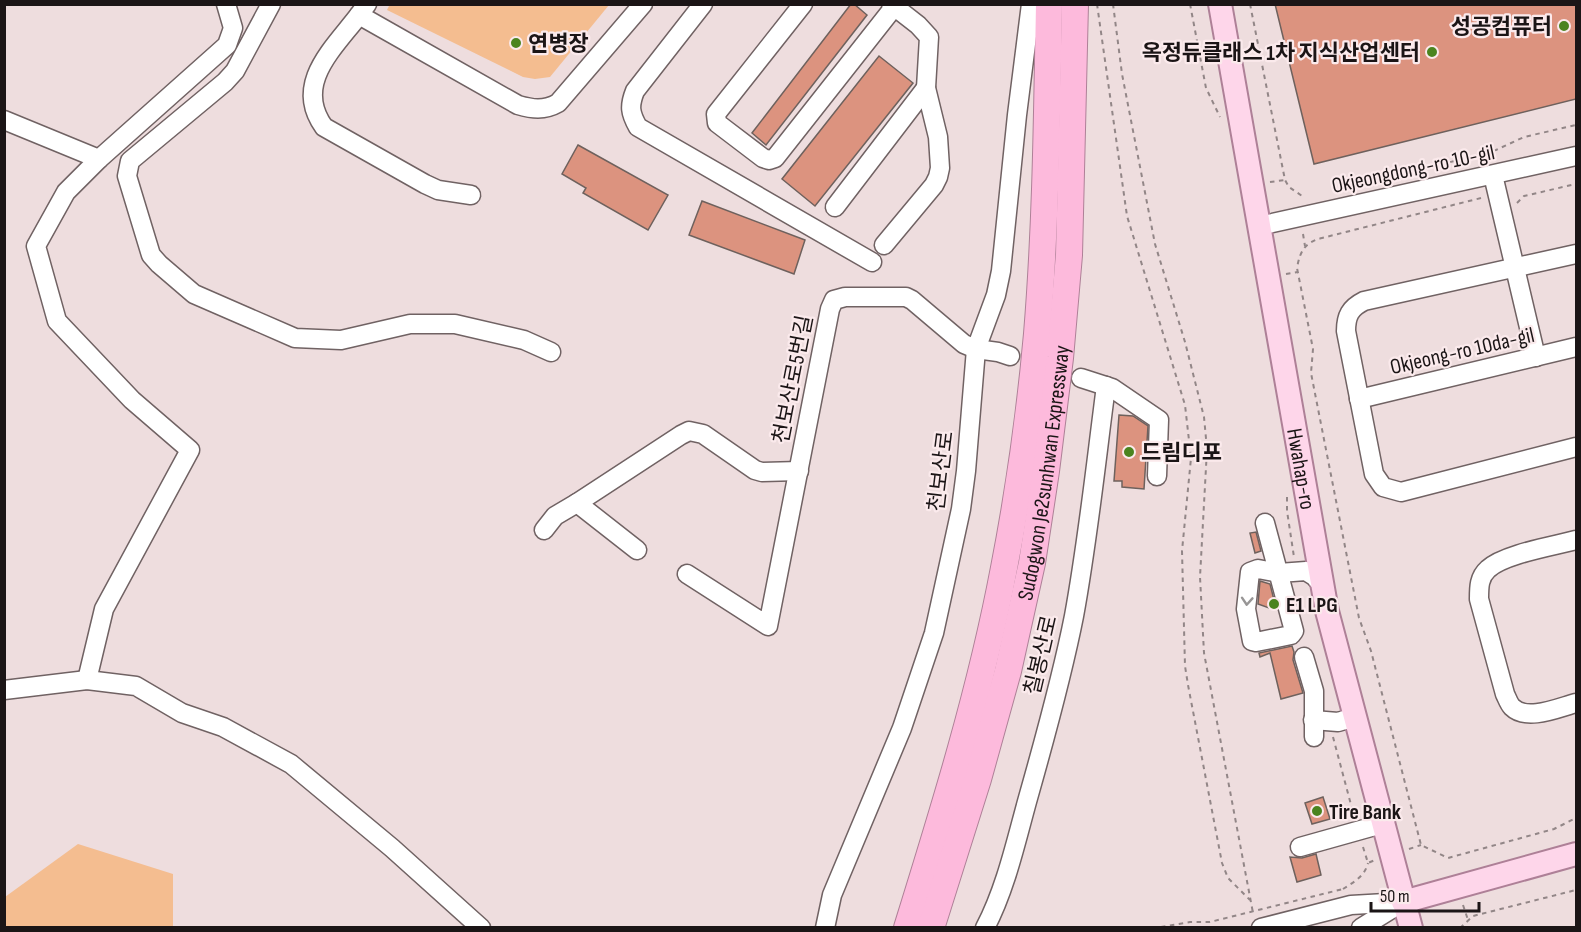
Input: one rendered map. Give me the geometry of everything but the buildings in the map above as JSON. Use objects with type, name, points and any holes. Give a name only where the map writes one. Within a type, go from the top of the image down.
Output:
[{"type":"highway","name":"Sudogwon Je2sunhwan Expressway","points":[[907,927],[942,818],[972,705],[1004,569],[1022,458],[1037,335],[1043,231],[1049,4]]},
{"type":"highway","name":"Sudogwon Je2sunhwan Expressway","points":[[931,927],[978,779],[1008,671],[1032,563],[1060,358],[1069,255],[1074,15]]},
{"type":"highway","points":[[896,927],[912,882],[942,818]]},
{"type":"main road","name":"Hwahap-ro","points":[[1220,4],[1327,611],[1411,927]]},
{"type":"main road","points":[[1403,902],[1576,855]]},
{"type":"street","points":[[87,680],[104,609],[190,450],[132,400],[57,321],[36,246],[66,192],[99,159],[227,45],[233,28],[226,4]]},
{"type":"street","points":[[271,4],[235,71],[225,82],[130,161],[127,171],[130,187],[151,255],[194,294],[295,338],[341,340],[410,324],[455,324],[525,340],[550,352]]},
{"type":"street","points":[[471,195],[438,190],[425,184],[324,127],[315,114],[312,101],[313,84],[318,70],[363,10],[518,105],[540,109],[550,108],[558,103],[643,4]]},
{"type":"street","points":[[704,4],[635,91],[630,104],[631,115],[638,127],[872,262]]},
{"type":"street","points":[[803,4],[716,114],[717,123],[763,158],[770,160],[775,158],[892,6],[918,25],[929,37],[926,88],[938,137],[940,168],[934,185],[884,245]]},
{"type":"street","name":"천보산로","points":[[825,927],[832,895],[902,728],[934,633],[961,509],[976,350],[996,296],[1001,271],[1031,4]]},
{"type":"street","points":[[835,207],[926,88]]},
{"type":"street","points":[[4,120],[99,159]]},
{"type":"street","name":"Okjeongdong-ro 10-gil","points":[[1259,226],[1576,156]]},
{"type":"street","points":[[1494,175],[1536,357]]},
{"type":"street","points":[[1576,254],[1364,301],[1354,306],[1349,312],[1346,331],[1374,474],[1383,487],[1390,491],[1401,492],[1576,447]]},
{"type":"street","name":"천보산로5번길","points":[[687,574],[768,626],[830,309],[834,300],[845,297],[906,297],[964,345],[976,350]]},
{"type":"street","name":"Okjeong-ro 10da-gil","points":[[1359,399],[1576,347]]},
{"type":"street","points":[[976,350],[1011,356]]},
{"type":"street","points":[[1081,378],[1106,386],[1159,420],[1157,476]]},
{"type":"street","name":"칠봉산로","points":[[985,927],[998,898],[1020,825],[1074,618],[1106,386]]},
{"type":"street","points":[[544,530],[555,516],[689,431],[703,434],[755,470],[762,472],[799,471]]},
{"type":"street","points":[[577,503],[637,550]]},
{"type":"street","points":[[1265,523],[1288,566],[1306,571],[1323,586]]},
{"type":"street","points":[[1288,566],[1300,566],[1308,557],[1314,538]]},
{"type":"street","points":[[1576,540],[1502,560],[1487,569],[1479,583],[1479,599],[1505,694],[1512,707],[1525,713],[1538,713],[1576,703]]},
{"type":"street","points":[[1304,657],[1314,692],[1314,729],[1355,717]]},
{"type":"street","points":[[4,690],[87,680],[136,686],[182,713],[223,727],[291,764],[392,848],[481,927]]},
{"type":"street","points":[[1300,847],[1382,824]]},
{"type":"street","points":[[1258,923],[1347,897],[1403,902]]},
{"type":"street","points":[[1361,927],[1403,902]]},
{"type":"path","points":[[1113,4],[1122,74],[1155,244],[1185,342],[1204,417],[1207,449],[1200,577],[1204,653],[1258,923]]},
{"type":"path","points":[[1190,4],[1206,88],[1220,118]]},
{"type":"path","points":[[1250,4],[1285,180],[1288,187],[1297,194],[1311,199]]},
{"type":"path","points":[[1356,187],[1496,150],[1524,137],[1576,125]]},
{"type":"path","points":[[1515,208],[1524,196],[1576,184]]},
{"type":"path","points":[[1486,200],[1481,198],[1460,202],[1312,240],[1305,246],[1297,268],[1313,349],[1311,373],[1359,618],[1371,651],[1421,845],[1449,858],[1554,830],[1576,818]]},
{"type":"path","points":[[1287,494],[1288,566]]},
{"type":"path","points":[[1331,730],[1354,818]]},
{"type":"path","points":[[1157,927],[1190,922],[1210,922],[1347,897],[1367,870],[1368,863]]},
{"type":"path","points":[[1460,927],[1473,916],[1576,890]]},
{"type":"shaded area","name":"연병장","points":[[390,4],[609,5],[550,77],[535,79],[523,77],[387,10]]},
{"type":"shaded area","points":[[78,844],[173,874],[173,927],[5,927],[5,897]]},
{"type":"place","name":"성공컴퓨터","points":[[1564,26]]},
{"type":"place","name":"연병장","points":[[516,43]]},
{"type":"place","name":"옥정듀클래스 1차 지식산업센터","points":[[1432,52]]},
{"type":"place","name":"드림디포","points":[[1129,452]]},
{"type":"place","name":"E1 LPG","points":[[1274,604]]},
{"type":"place","name":"Tire Bank","points":[[1317,811]]}]
